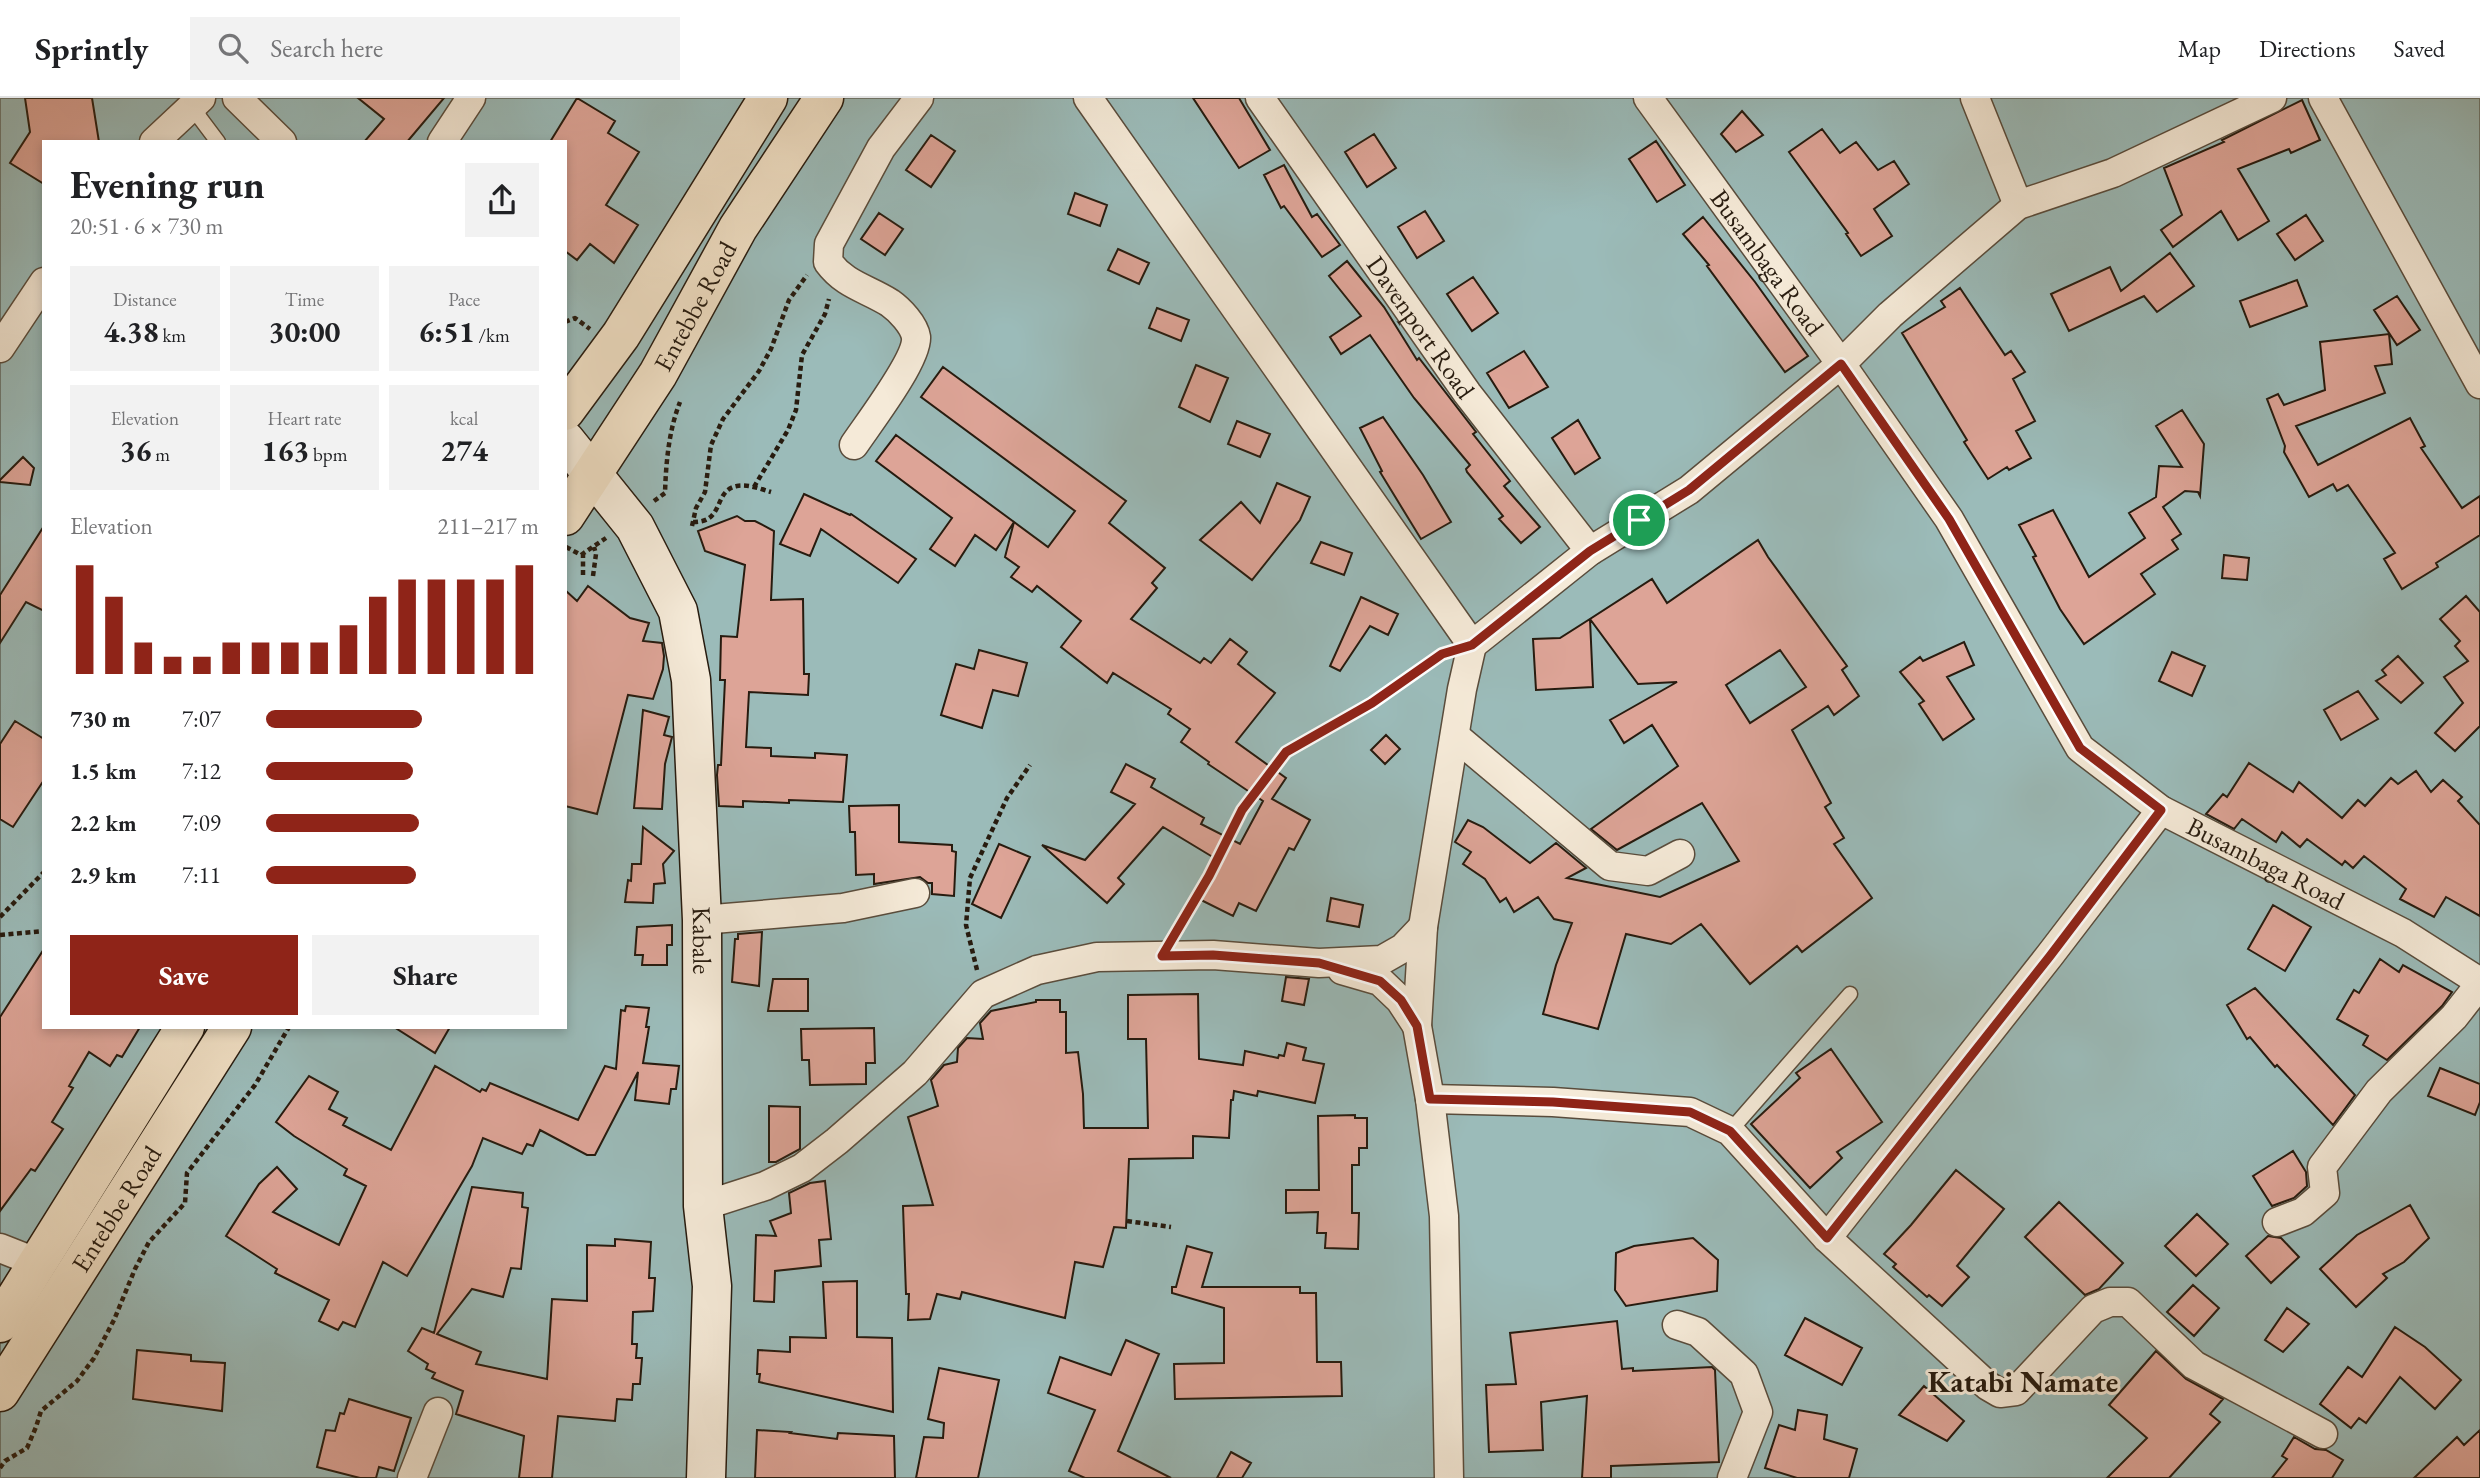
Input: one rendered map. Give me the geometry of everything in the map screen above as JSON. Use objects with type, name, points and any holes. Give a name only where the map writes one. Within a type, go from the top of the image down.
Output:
[{"type":"highway","name":"Entebbe Road","points":[[567,408],[621,335],[768,98]]},
{"type":"highway","name":"Entebbe Road","points":[[567,513],[658,373],[738,228],[824,98]]},
{"type":"highway","name":"Entebbe Road","points":[[0,1323],[184,1029]]},
{"type":"highway","name":"Entebbe Road","points":[[0,1392],[231,1029]]},
{"type":"street","points":[[237,98],[280,140]]},
{"type":"street","points":[[443,140],[471,98]]},
{"type":"street","points":[[854,445],[913,356],[916,337],[908,320],[892,304],[833,265],[829,244],[881,148],[919,98]]},
{"type":"street","points":[[1087,98],[1472,645]]},
{"type":"street","name":"Davenport Road","points":[[1260,98],[1467,393],[1590,551]]},
{"type":"street","name":"Busambaga Road","points":[[1648,98],[1841,364],[1949,519],[2080,748],[2161,810],[2403,933],[2480,983]]},
{"type":"street","points":[[1975,98],[2018,205]]},
{"type":"street","points":[[1449,1478],[1444,1216],[1430,1099],[1417,1026],[1423,927],[1462,690],[1472,645],[1590,551],[1689,490],[1841,364],[1890,315],[2018,205],[2113,173],[2272,98]]},
{"type":"street","points":[[2323,98],[2480,384]]},
{"type":"street","points":[[156,140],[197,101]]},
{"type":"street","points":[[0,348],[42,285]]},
{"type":"street","name":"Kabale","points":[[567,443],[635,527],[678,611],[691,680],[702,920],[703,1206],[712,1286],[706,1478]]},
{"type":"street","points":[[1455,736],[1610,866],[1648,871],[1679,854]]},
{"type":"street","points":[[1827,1238],[2050,956],[2161,810]]},
{"type":"street","points":[[702,920],[843,908],[915,892]]},
{"type":"street","points":[[703,1206],[765,1186],[802,1168],[915,1073],[983,994],[1037,970],[1097,957],[1213,955],[1319,963],[1382,960],[1403,948],[1423,927]]},
{"type":"street","points":[[1319,963],[1380,981],[1401,1000],[1417,1026]]},
{"type":"street","points":[[2277,1222],[2303,1212],[2325,1193],[2322,1167],[2379,1091],[2454,1017],[2480,983]]},
{"type":"street","points":[[1430,1099],[1553,1102],[1690,1112],[1730,1131],[1827,1238],[1988,1386],[2000,1393],[2016,1391],[2093,1308],[2110,1302],[2128,1302],[2194,1364],[2323,1434]]},
{"type":"street","points":[[0,1248],[38,1263]]},
{"type":"street","points":[[1677,1325],[1698,1332],[1744,1374],[1758,1412],[1732,1478]]},
{"type":"street","points":[[412,1478],[438,1412]]},
{"type":"lane","points":[[197,101],[200,118],[216,140]]},
{"type":"lane","points":[[1730,1131],[1850,994]]},
{"type":"path","points":[[754,487],[788,430],[796,410],[802,355],[825,314],[833,265]]},
{"type":"path","points":[[771,492],[737,485],[726,491],[711,519],[693,524],[696,508],[705,492],[711,446],[723,419],[759,372],[771,349],[789,300],[806,277],[833,265]]},
{"type":"path","points":[[567,320],[575,318]]},
{"type":"path","points":[[593,576],[596,554],[594,547]]},
{"type":"path","points":[[567,548],[583,556],[583,575]]},
{"type":"path","points":[[1162,956],[1209,876],[1242,810],[1286,752],[1372,703],[1442,654],[1472,645]]},
{"type":"path","points":[[983,994],[965,925],[970,878],[1007,799],[1030,765]]},
{"type":"path","points":[[0,917],[42,874]]},
{"type":"path","points":[[0,935],[42,931]]},
{"type":"path","points":[[0,1468],[5,1461],[27,1448],[41,1411],[77,1381],[94,1358],[114,1321],[149,1242],[185,1203],[187,1173],[255,1085],[288,1029]]},
{"type":"path","points":[[1127,1221],[1171,1227]]},
{"type":"water","points":[[0,98],[2480,98],[2480,1478],[0,1478]]},
{"type":"building","points":[[25,98],[92,98],[99,140],[42,140],[42,183],[10,163],[30,132]]},
{"type":"building","points":[[358,98],[444,98],[409,140],[366,140],[384,119]]},
{"type":"building","points":[[577,98],[615,121],[608,133],[639,152],[606,205],[638,225],[614,263],[590,244],[577,260],[567,252],[567,140],[551,140]]},
{"type":"building","points":[[1193,98],[1239,98],[1270,150],[1239,168]]},
{"type":"building","points":[[2302,100],[2320,140],[2291,153],[2289,149],[2238,169],[2269,221],[2238,240],[2221,211],[2173,247],[2161,230],[2182,215],[2164,168],[2224,142],[2222,140]]},
{"type":"building","points":[[1742,111],[1763,135],[1736,152],[1721,134]]},
{"type":"building","points":[[1822,129],[1840,153],[1856,142],[1878,170],[1894,161],[1909,184],[1874,209],[1892,236],[1861,256],[1846,234],[1848,233],[1789,152]]},
{"type":"building","points":[[1374,134],[1396,168],[1367,187],[1345,152]]},
{"type":"building","points":[[931,135],[955,151],[931,187],[906,170]]},
{"type":"building","points":[[1656,141],[1685,185],[1657,202],[1629,159]]},
{"type":"building","points":[[1284,165],[1312,217],[1317,214],[1340,245],[1322,257],[1284,206],[1281,208],[1264,175]]},
{"type":"building","points":[[1075,193],[1107,205],[1100,226],[1068,214]]},
{"type":"building","points":[[1425,211],[1444,241],[1417,258],[1398,227]]},
{"type":"building","points":[[879,213],[903,229],[885,255],[861,239]]},
{"type":"building","points":[[2306,215],[2323,241],[2295,260],[2277,234]]},
{"type":"building","points":[[1703,217],[1755,282],[1808,356],[1785,372],[1707,266],[1709,265],[1683,234]]},
{"type":"building","points":[[1118,249],[1149,263],[1139,284],[1108,270]]},
{"type":"building","points":[[2170,253],[2194,286],[2157,312],[2144,296],[2069,331],[2051,294],[2110,267],[2121,291]]},
{"type":"building","points":[[1347,261],[1384,307],[1417,360],[1419,358],[1476,432],[1473,434],[1510,481],[1504,486],[1540,527],[1521,543],[1499,519],[1503,516],[1467,472],[1466,469],[1470,465],[1414,398],[1370,335],[1341,354],[1330,337],[1361,316],[1329,276]]},
{"type":"building","points":[[1473,277],[1498,313],[1472,331],[1447,294]]},
{"type":"building","points":[[2297,280],[2307,306],[2250,327],[2240,301]]},
{"type":"building","points":[[1960,288],[2005,355],[2011,351],[2025,372],[2013,379],[2035,421],[2016,431],[2031,458],[2009,470],[2007,467],[1988,479],[1902,333],[1945,307],[1941,301]]},
{"type":"building","points":[[2397,296],[2420,330],[2397,345],[2374,310]]},
{"type":"building","points":[[1157,308],[1189,320],[1181,341],[1149,328]]},
{"type":"building","points":[[2389,334],[2392,364],[2375,366],[2385,393],[2296,426],[2318,465],[2410,418],[2425,446],[2421,448],[2462,508],[2480,496],[2480,535],[2436,563],[2438,567],[2402,589],[2384,559],[2395,553],[2348,485],[2337,491],[2333,484],[2309,497],[2284,452],[2285,446],[2267,399],[2278,394],[2284,405],[2325,390],[2320,342]]},
{"type":"building","points":[[1524,351],[1548,387],[1509,408],[1487,373]]},
{"type":"building","points":[[1196,365],[1228,378],[1210,422],[1179,407]]},
{"type":"building","points":[[943,367],[1126,501],[1109,523],[1165,568],[1152,583],[1157,588],[1131,619],[1200,663],[1204,658],[1211,663],[1230,639],[1247,652],[1238,664],[1275,693],[1236,742],[1286,778],[1272,799],[1310,820],[1294,850],[1289,848],[1256,911],[1239,903],[1233,916],[1201,900],[1221,862],[1163,827],[1118,878],[1124,884],[1107,903],[1042,845],[1085,860],[1135,804],[1111,792],[1126,764],[1155,779],[1151,787],[1204,818],[1201,824],[1240,844],[1263,801],[1181,742],[1190,729],[1168,714],[1171,709],[1113,673],[1107,683],[1061,647],[1081,621],[1037,586],[1032,592],[1011,577],[1019,567],[1005,557],[1014,522],[1048,547],[1075,511],[921,397]]},
{"type":"building","points":[[2182,410],[2204,444],[2200,496],[2198,492],[2185,491],[2163,507],[2181,534],[2172,540],[2178,549],[2141,574],[2155,594],[2084,644],[2060,609],[2019,525],[2053,510],[2089,577],[2145,538],[2129,513],[2156,497],[2159,466],[2182,467],[2156,426]]},
{"type":"building","points":[[1383,417],[1451,522],[1421,539],[1380,472],[1382,471],[1360,428]]},
{"type":"building","points":[[1578,420],[1600,458],[1575,474],[1552,438]]},
{"type":"building","points":[[1237,421],[1270,434],[1260,457],[1228,444]]},
{"type":"building","points":[[896,435],[1014,522],[996,550],[975,535],[955,566],[930,549],[952,518],[876,461]]},
{"type":"building","points":[[23,457],[34,468],[30,485],[0,482],[0,480]]},
{"type":"building","points":[[1277,483],[1310,497],[1300,520],[1252,580],[1200,540],[1241,502],[1260,523]]},
{"type":"building","points":[[804,494],[851,514],[916,559],[898,583],[821,529],[810,556],[780,544]]},
{"type":"building","points":[[737,516],[745,521],[755,521],[774,531],[771,600],[803,599],[804,674],[809,674],[808,695],[749,692],[746,747],[771,748],[771,756],[815,758],[815,753],[847,755],[843,802],[743,801],[743,807],[719,806],[717,775],[718,765],[721,765],[725,680],[720,680],[721,636],[737,637],[745,565],[705,551],[698,531]]},
{"type":"building","points":[[42,529],[42,610],[26,602],[0,643],[0,595]]},
{"type":"building","points":[[1758,540],[1847,666],[1842,670],[1859,696],[1834,715],[1828,706],[1792,730],[1831,803],[1825,807],[1844,838],[1834,844],[1872,898],[1802,952],[1797,946],[1750,984],[1701,924],[1671,944],[1626,934],[1598,1029],[1543,1014],[1556,965],[1572,923],[1554,919],[1538,897],[1514,912],[1506,898],[1500,902],[1485,879],[1463,864],[1471,852],[1455,842],[1468,820],[1483,827],[1530,863],[1556,843],[1586,868],[1567,878],[1660,897],[1739,861],[1702,803],[1617,850],[1591,829],[1678,766],[1652,725],[1624,743],[1610,720],[1677,682],[1638,684],[1590,619],[1652,579],[1667,603]],"holes":[[[1780,650],[1806,687],[1750,723],[1726,685]]]},
{"type":"building","points":[[1321,542],[1352,553],[1344,575],[1311,563]]},
{"type":"building","points":[[2224,555],[2249,558],[2247,580],[2222,578]]},
{"type":"building","points":[[588,586],[630,618],[649,623],[643,641],[662,643],[664,656],[663,669],[653,699],[628,695],[597,814],[567,806],[567,592],[577,601]]},
{"type":"building","points":[[2466,596],[2480,612],[2480,726],[2455,751],[2435,733],[2463,703],[2444,677],[2468,661],[2455,646],[2460,641],[2440,619]]},
{"type":"building","points":[[1361,597],[1398,614],[1388,635],[1370,626],[1340,671],[1330,666]]},
{"type":"building","points":[[1590,619],[1593,687],[1536,690],[1533,639],[1560,638]]},
{"type":"building","points":[[1964,642],[1974,665],[1947,677],[1974,719],[1943,740],[1919,704],[1924,701],[1900,672],[1920,657],[1923,661]]},
{"type":"building","points":[[979,650],[1027,663],[1018,696],[993,690],[982,728],[941,715],[956,664],[974,669]]},
{"type":"building","points":[[2172,652],[2205,666],[2192,696],[2159,681]]},
{"type":"building","points":[[2398,656],[2423,683],[2401,703],[2376,681],[2386,675],[2382,670]]},
{"type":"building","points":[[2358,691],[2378,719],[2341,740],[2324,710]]},
{"type":"building","points":[[643,710],[669,717],[664,735],[672,737],[665,764],[662,809],[634,808]]},
{"type":"building","points":[[15,721],[42,738],[42,783],[13,827],[0,819],[0,744]]},
{"type":"building","points":[[1386,735],[1400,749],[1385,764],[1371,750]]},
{"type":"building","points":[[2249,763],[2293,792],[2299,782],[2342,818],[2358,800],[2365,806],[2391,778],[2398,784],[2416,771],[2431,792],[2443,780],[2462,797],[2458,801],[2480,825],[2480,916],[2446,897],[2434,917],[2400,899],[2406,889],[2364,856],[2353,868],[2345,861],[2342,865],[2307,839],[2300,847],[2282,832],[2276,842],[2242,819],[2234,829],[2206,814],[2223,794],[2227,797]]},
{"type":"building","points":[[899,805],[899,842],[952,845],[952,851],[956,852],[954,896],[932,894],[932,883],[920,877],[874,884],[874,874],[856,875],[855,832],[850,832],[849,806]]},
{"type":"building","points":[[643,827],[674,851],[663,864],[665,883],[654,884],[653,903],[625,902],[632,864],[641,864]]},
{"type":"building","points":[[999,844],[1030,857],[1001,918],[972,904]]},
{"type":"building","points":[[1331,898],[1363,905],[1359,927],[1327,921]]},
{"type":"building","points":[[2273,905],[2311,927],[2285,971],[2248,949]]},
{"type":"building","points":[[672,925],[672,945],[667,945],[667,965],[642,965],[643,955],[635,955],[637,927]]},
{"type":"building","points":[[762,932],[759,986],[732,982],[735,939],[738,939],[738,934]]},
{"type":"building","points":[[42,952],[42,1029],[139,1029],[122,1057],[117,1055],[110,1066],[89,1052],[69,1086],[73,1088],[52,1122],[63,1129],[35,1171],[31,1169],[0,1211],[0,1017]]},
{"type":"building","points":[[2380,959],[2399,972],[2403,965],[2452,992],[2442,1006],[2387,1060],[2363,1045],[2368,1036],[2337,1019],[2354,990],[2359,993]]},
{"type":"building","points":[[1286,977],[1309,979],[1304,1005],[1282,1001]]},
{"type":"building","points":[[773,979],[808,979],[808,1011],[768,1011]]},
{"type":"building","points":[[2255,988],[2355,1095],[2333,1125],[2277,1065],[2275,1067],[2250,1037],[2247,1039],[2227,1005]]},
{"type":"building","points":[[1198,994],[1199,1059],[1243,1065],[1245,1051],[1278,1058],[1279,1055],[1284,1056],[1287,1043],[1306,1048],[1303,1060],[1324,1064],[1315,1103],[1258,1091],[1257,1096],[1234,1091],[1229,1138],[1193,1136],[1193,1158],[1129,1159],[1126,1228],[1114,1227],[1103,1267],[1075,1262],[1065,1318],[962,1292],[960,1299],[937,1294],[930,1319],[908,1320],[909,1294],[906,1294],[903,1206],[933,1205],[908,1117],[938,1106],[931,1080],[944,1065],[957,1062],[958,1048],[967,1038],[983,1039],[980,1023],[991,1011],[1036,1000],[1060,1000],[1060,1012],[1066,1012],[1066,1053],[1078,1052],[1084,1128],[1148,1128],[1146,1039],[1128,1039],[1128,995]]},
{"type":"building","points":[[626,1006],[649,1008],[643,1063],[679,1066],[676,1089],[671,1089],[669,1104],[635,1100],[638,1072],[595,1155],[587,1155],[540,1130],[533,1146],[527,1144],[522,1154],[483,1138],[472,1166],[407,1276],[383,1262],[355,1327],[343,1322],[338,1330],[319,1321],[329,1300],[275,1273],[277,1269],[226,1236],[259,1184],[277,1167],[297,1189],[273,1212],[339,1245],[366,1186],[344,1175],[347,1169],[276,1122],[309,1076],[338,1092],[329,1109],[347,1118],[343,1125],[391,1150],[435,1066],[480,1092],[482,1089],[486,1091],[490,1083],[578,1120],[605,1066],[616,1069],[621,1010],[625,1011]]},
{"type":"building","points":[[874,1028],[875,1063],[866,1063],[866,1084],[810,1085],[809,1060],[802,1060],[801,1029]]},
{"type":"building","points":[[397,1029],[449,1029],[435,1053]]},
{"type":"building","points":[[1831,1049],[1882,1122],[1837,1152],[1842,1158],[1810,1188],[1751,1124],[1800,1078],[1796,1073]]},
{"type":"building","points":[[2440,1068],[2480,1084],[2480,1102],[2475,1115],[2428,1096]]},
{"type":"building","points":[[769,1106],[800,1107],[800,1149],[776,1162],[769,1162]]},
{"type":"building","points":[[1355,1115],[1355,1118],[1367,1118],[1367,1148],[1359,1148],[1359,1165],[1352,1165],[1352,1213],[1359,1213],[1358,1249],[1325,1248],[1326,1233],[1317,1233],[1318,1212],[1286,1213],[1286,1190],[1319,1190],[1318,1116]]},
{"type":"building","points":[[2293,1151],[2306,1172],[2307,1186],[2294,1198],[2272,1206],[2253,1176]]},
{"type":"building","points":[[1956,1170],[2004,1209],[1957,1266],[1969,1277],[1942,1306],[1929,1295],[1927,1297],[1893,1267],[1896,1264],[1884,1254]]},
{"type":"building","points":[[825,1181],[831,1239],[819,1240],[821,1266],[775,1271],[774,1302],[754,1301],[756,1235],[776,1236],[770,1221],[791,1213],[789,1193],[810,1183]]},
{"type":"building","points":[[472,1187],[523,1193],[522,1207],[528,1208],[521,1269],[511,1268],[503,1297],[472,1289],[437,1334],[481,1352],[476,1364],[547,1379],[552,1299],[587,1301],[587,1245],[615,1246],[615,1239],[651,1242],[649,1278],[655,1278],[653,1311],[633,1312],[632,1344],[637,1344],[636,1358],[642,1358],[640,1384],[633,1384],[632,1400],[617,1399],[615,1421],[558,1416],[552,1478],[519,1478],[524,1436],[456,1414],[463,1391],[432,1378],[435,1373],[426,1369],[428,1364],[408,1351],[422,1328],[434,1333]]},
{"type":"building","points":[[2059,1202],[2123,1263],[2099,1289],[2085,1295],[2025,1237]]},
{"type":"building","points":[[2410,1205],[2429,1238],[2404,1262],[2383,1274],[2387,1278],[2356,1307],[2320,1269],[2357,1235]]},
{"type":"building","points":[[2197,1214],[2228,1244],[2196,1276],[2165,1246]]},
{"type":"building","points":[[2268,1236],[2281,1238],[2299,1257],[2271,1283],[2246,1256]]},
{"type":"building","points":[[1693,1238],[1718,1260],[1717,1291],[1626,1306],[1615,1290],[1616,1253],[1634,1246]]},
{"type":"building","points":[[1187,1246],[1212,1253],[1202,1287],[1300,1287],[1300,1293],[1316,1293],[1317,1362],[1341,1362],[1342,1396],[1175,1399],[1174,1364],[1224,1363],[1224,1308],[1172,1293]]},
{"type":"building","points":[[857,1281],[857,1337],[892,1338],[893,1412],[759,1382],[758,1350],[790,1352],[790,1337],[826,1338],[823,1282]]},
{"type":"building","points":[[2193,1285],[2219,1308],[2194,1336],[2167,1312]]},
{"type":"building","points":[[2287,1308],[2309,1324],[2283,1352],[2265,1340]]},
{"type":"building","points":[[1805,1318],[1862,1348],[1842,1385],[1785,1355]]},
{"type":"building","points":[[1617,1321],[1622,1369],[1633,1368],[1633,1371],[1712,1367],[1715,1370],[1719,1462],[1611,1466],[1611,1478],[1582,1478],[1587,1396],[1541,1402],[1543,1450],[1489,1452],[1486,1385],[1516,1384],[1510,1333]]},
{"type":"building","points":[[2395,1327],[2425,1347],[2461,1380],[2435,1409],[2400,1377],[2366,1423],[2359,1418],[2351,1428],[2320,1404],[2348,1367],[2362,1377]]},
{"type":"building","points":[[1126,1340],[1159,1354],[1118,1451],[1171,1478],[1085,1478],[1069,1471],[1095,1410],[1048,1393],[1060,1357],[1111,1375]]},
{"type":"building","points":[[137,1350],[191,1355],[191,1361],[225,1363],[222,1411],[133,1399]]},
{"type":"building","points":[[2156,1351],[2186,1379],[2223,1399],[2210,1414],[2220,1422],[2169,1478],[2107,1478],[2147,1438],[2109,1405]]},
{"type":"building","points":[[939,1368],[999,1380],[978,1478],[916,1478],[924,1437],[943,1438],[944,1423],[928,1419]]},
{"type":"building","points":[[1924,1386],[1964,1421],[1947,1441],[1899,1415]]},
{"type":"building","points":[[349,1399],[411,1418],[394,1471],[379,1467],[376,1478],[360,1478],[317,1467],[326,1430],[335,1431],[340,1413],[344,1414]]},
{"type":"building","points":[[1798,1410],[1827,1415],[1824,1439],[1857,1449],[1849,1478],[1797,1478],[1765,1468],[1779,1425],[1795,1430]]},
{"type":"building","points":[[757,1430],[837,1439],[838,1433],[894,1436],[895,1478],[755,1478]]},
{"type":"building","points":[[2480,1430],[2480,1478],[2414,1478],[2457,1437],[2464,1445]]},
{"type":"building","points":[[2294,1437],[2343,1460],[2332,1478],[2272,1478],[2287,1459],[2282,1456]]},
{"type":"building","points":[[1231,1452],[1251,1463],[1242,1478],[1217,1478]]},
{"type":"district","name":"Katabi Namate","points":[[2023,1381]]},
{"type":"route","points":[[1841,364],[1949,519],[2080,748],[2161,810],[2050,956],[1827,1238],[1730,1131],[1690,1112],[1553,1102],[1430,1099],[1417,1026],[1401,1000],[1380,981],[1319,963],[1213,955],[1162,956],[1209,876],[1242,810],[1286,752],[1372,703],[1442,654],[1472,645],[1590,551],[1639,520],[1689,490],[1841,364]]}]
